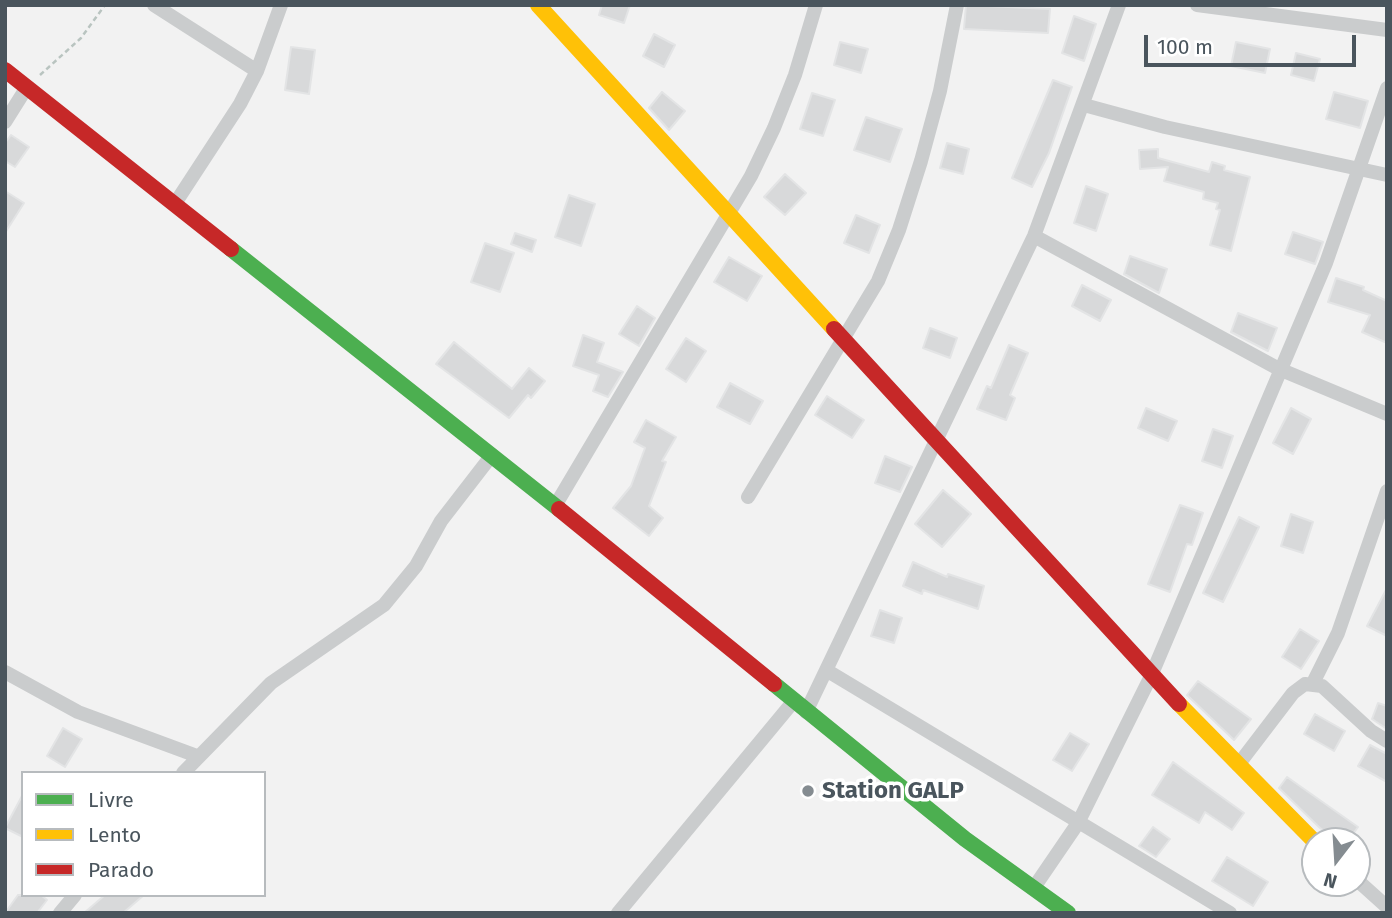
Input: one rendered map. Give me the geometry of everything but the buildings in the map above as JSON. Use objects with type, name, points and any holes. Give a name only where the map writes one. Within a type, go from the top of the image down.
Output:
[{"type":"main road","points":[[538,5],[1151,676],[1301,828]]},
{"type":"main road","points":[[5,70],[176,202],[492,455],[965,839],[1035,886],[1068,913]]},
{"type":"street","points":[[154,5],[257,71]]},
{"type":"street","points":[[176,202],[240,104],[257,71],[281,5]]},
{"type":"street","points":[[555,506],[729,214],[774,128],[816,5]]},
{"type":"street","points":[[748,497],[878,281],[900,230],[940,91],[957,5]]},
{"type":"street","points":[[806,712],[1034,236],[1119,5]]},
{"type":"street","points":[[1197,5],[1387,30]]},
{"type":"street","points":[[5,122],[27,87]]},
{"type":"street","points":[[1035,886],[1079,823],[1151,676],[1326,263],[1387,88]]},
{"type":"street","points":[[1084,105],[1165,127],[1387,175]]},
{"type":"street","points":[[1034,236],[1279,369],[1387,414]]},
{"type":"street","points":[[185,771],[271,682],[384,605],[416,566],[441,521],[492,455]]},
{"type":"street","points":[[1313,683],[1338,633],[1387,491]]},
{"type":"street","points":[[826,670],[1230,913]]},
{"type":"street","points":[[5,672],[78,712],[197,756]]},
{"type":"street","points":[[1238,765],[1293,693],[1305,684],[1313,683],[1322,687],[1371,731],[1387,741]]},
{"type":"street","points":[[618,913],[793,702]]},
{"type":"street","points":[[1371,893],[1387,907]]},
{"type":"street","points":[[60,913],[73,897]]},
{"type":"path","points":[[27,87],[72,47],[105,5]]},
{"type":"traffic: fast","points":[[231,249],[559,509]]},
{"type":"traffic: fast","points":[[774,684],[965,839],[1068,913]]},
{"type":"traffic: slow","points":[[538,5],[834,329]]},
{"type":"traffic: slow","points":[[1179,704],[1301,828]]},
{"type":"traffic: jam","points":[[5,70],[231,249]]},
{"type":"traffic: jam","points":[[834,329],[1179,704]]},
{"type":"traffic: jam","points":[[559,509],[774,684]]},
{"type":"place","name":"Station GALP","points":[[808,791]]}]
